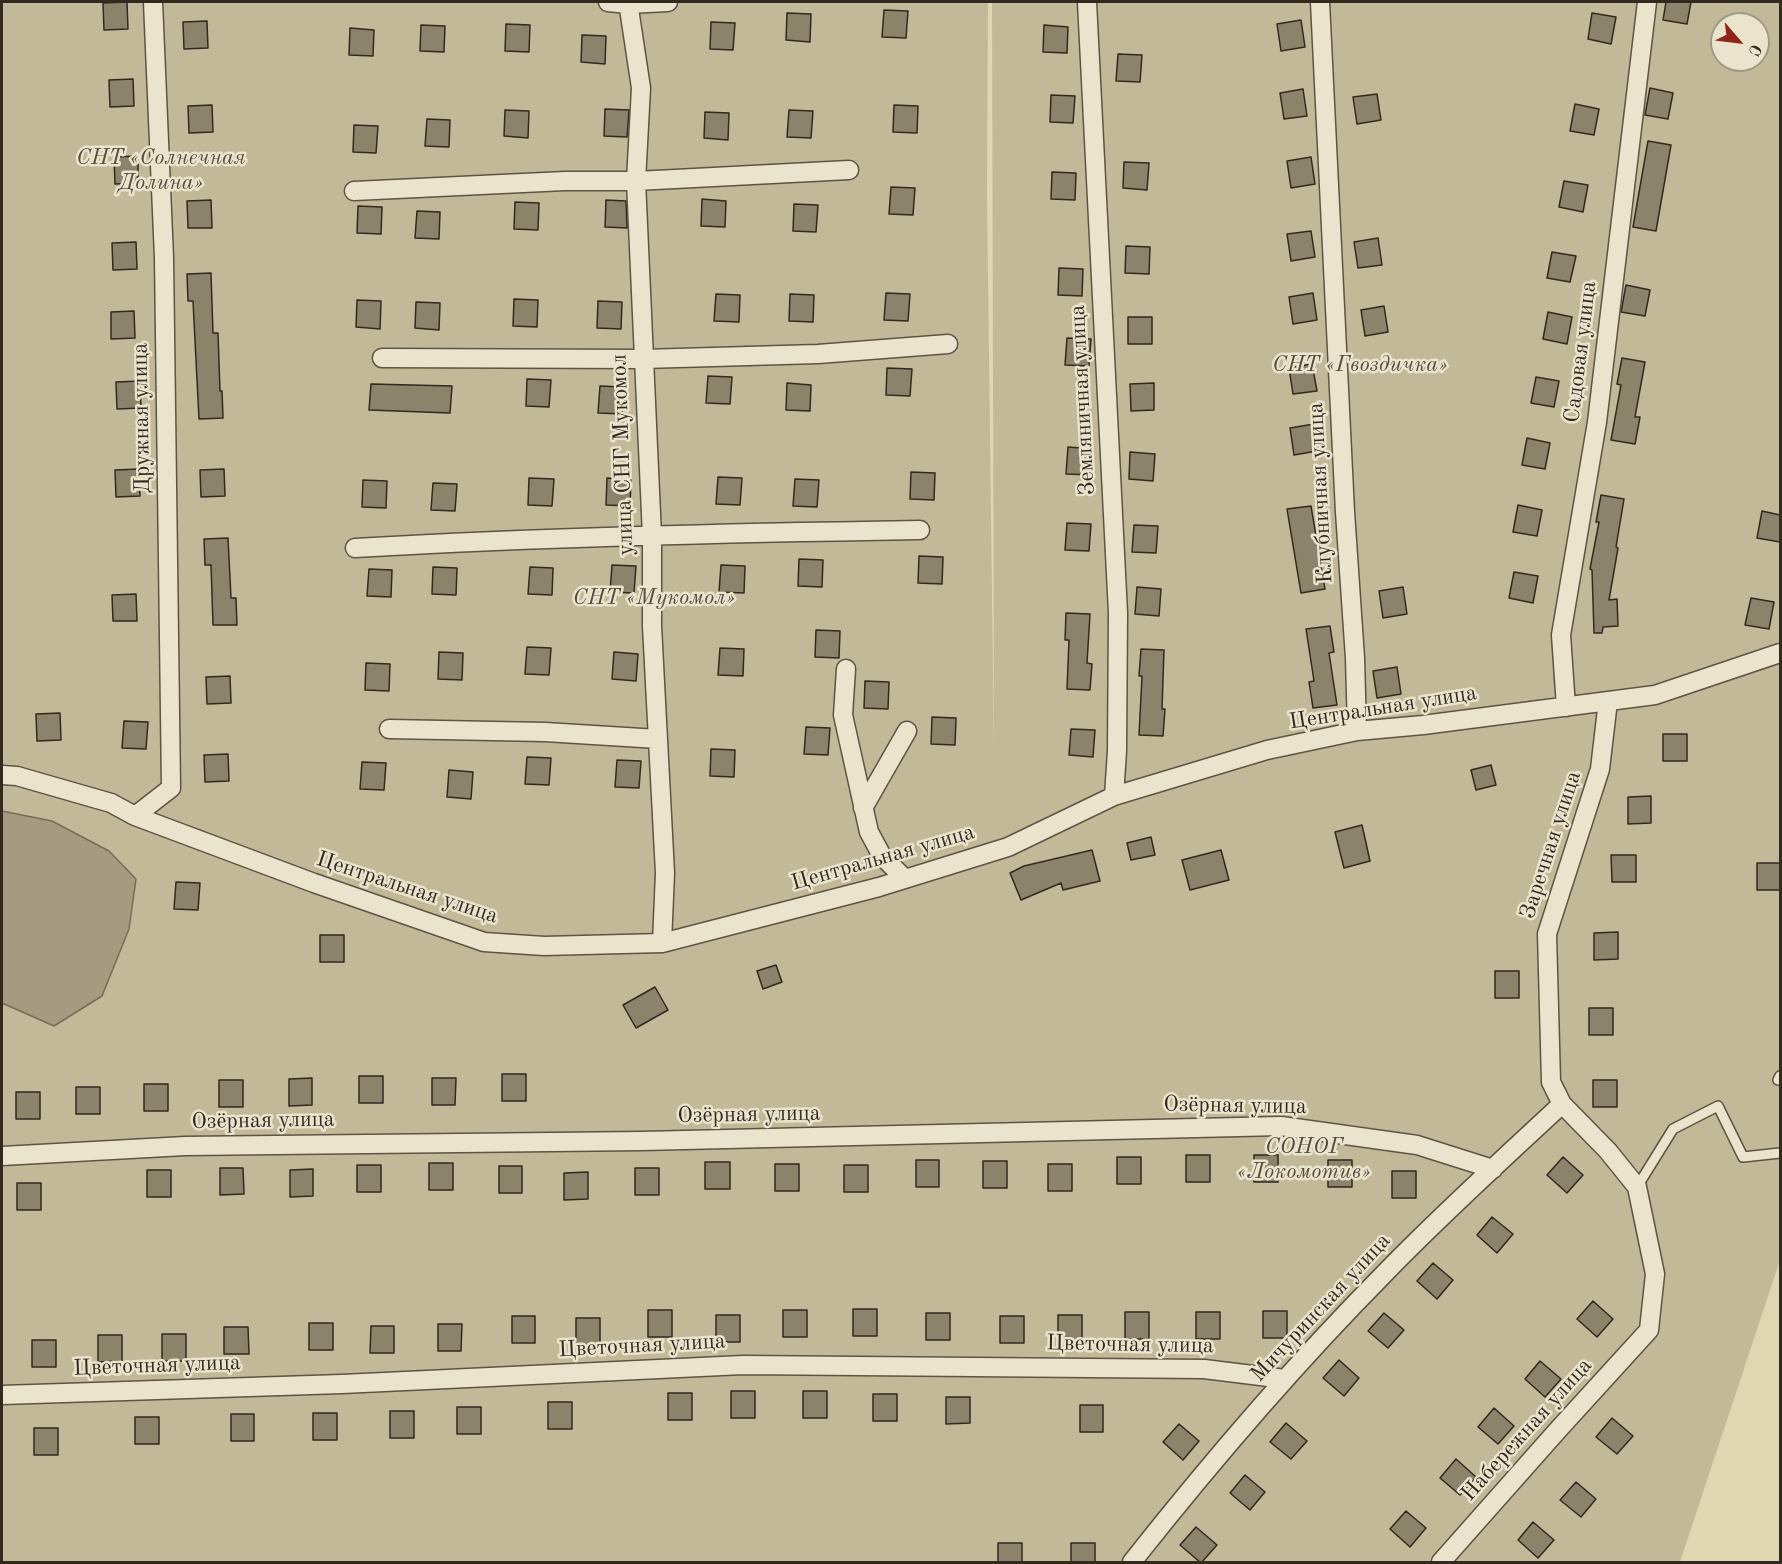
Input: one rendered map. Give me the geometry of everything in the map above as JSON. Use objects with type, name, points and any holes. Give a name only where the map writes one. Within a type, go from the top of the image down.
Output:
[{"type":"street","name":"Дружная улица","points":[[135,816],[171,788],[164,258],[153,2]]},
{"type":"street","points":[[608,2],[669,2]]},
{"type":"street","name":"Земляничная улица","points":[[1087,2],[1118,613],[1114,796]]},
{"type":"street","name":"Клубничная улица","points":[[1320,2],[1357,731]]},
{"type":"street","name":"Садовая улица","points":[[1566,707],[1561,635],[1597,422],[1647,2]]},
{"type":"street","name":"улица СНГ Мукомол","points":[[628,3],[641,88],[636,181],[652,536],[652,626],[665,873],[662,943]]},
{"type":"street","points":[[354,191],[463,185],[636,181],[849,170]]},
{"type":"street","points":[[382,358],[643,359],[818,354],[948,344]]},
{"type":"street","points":[[355,548],[652,536],[920,530]]},
{"type":"street","name":"Центральная улица","points":[[2,775],[17,776],[111,803],[135,816],[314,883],[484,942],[544,946],[662,943],[905,879],[1008,847],[1114,796],[1267,750],[1357,731],[1422,725],[1655,694],[1780,651]]},
{"type":"street","points":[[846,669],[843,715],[869,832],[882,856],[905,879]]},
{"type":"street","name":"Заречная улица","points":[[1608,701],[1600,769],[1547,934],[1551,1082],[1562,1104],[1608,1150],[1637,1187],[1655,1274],[1649,1330]]},
{"type":"street","points":[[389,729],[545,732],[658,739]]},
{"type":"street","points":[[863,808],[908,731]]},
{"type":"street","name":"Мичуринская улица","points":[[1132,1563],[1230,1442],[1384,1273],[1562,1104]]},
{"type":"street","name":"Озёрная улица","points":[[2,1156],[185,1146],[642,1141],[1281,1126],[1417,1145],[1493,1168]]},
{"type":"street","name":"Набережная улица","points":[[1441,1563],[1649,1330]]},
{"type":"street","name":"Цветочная улица","points":[[2,1395],[354,1384],[743,1365],[1204,1369],[1285,1379]]},
{"type":"lane","points":[[1637,1187],[1673,1129],[1718,1106],[1743,1157],[1780,1153]]},
{"type":"green space","points":[[2,2],[988,2],[987,194],[994,752],[992,2],[1780,2],[1780,1260],[1680,1562],[2,1562]]},
{"type":"shaded area","points":[[2,811],[52,821],[109,851],[136,879],[129,929],[102,996],[54,1026],[2,1003]]},
{"type":"building","points":[[127,2],[128,29],[104,30],[103,3]]},
{"type":"building","points":[[1666,2],[1691,2],[1687,24],[1663,20]]},
{"type":"building","points":[[884,10],[908,11],[906,38],[882,37]]},
{"type":"building","points":[[787,13],[811,14],[810,42],[786,40]]},
{"type":"building","points":[[1592,13],[1616,17],[1611,44],[1588,39]]},
{"type":"building","points":[[1301,20],[1305,47],[1281,51],[1277,24]]},
{"type":"building","points":[[207,21],[208,48],[184,49],[183,22]]},
{"type":"building","points":[[711,22],[735,23],[733,50],[710,49]]},
{"type":"building","points":[[506,24],[530,25],[529,52],[505,51]]},
{"type":"building","points":[[421,25],[445,26],[444,52],[420,51]]},
{"type":"building","points":[[1044,25],[1068,27],[1067,53],[1043,52]]},
{"type":"building","points":[[350,28],[374,30],[373,56],[349,55]]},
{"type":"building","points":[[582,35],[606,36],[605,64],[581,62]]},
{"type":"building","points":[[1118,54],[1142,55],[1140,82],[1116,81]]},
{"type":"building","points":[[133,79],[134,106],[110,107],[109,80]]},
{"type":"building","points":[[1650,88],[1673,93],[1668,119],[1645,115]]},
{"type":"building","points":[[1303,89],[1307,116],[1284,119],[1280,93]]},
{"type":"building","points":[[1377,94],[1381,120],[1357,124],[1353,97]]},
{"type":"building","points":[[1051,95],[1075,96],[1073,123],[1050,122]]},
{"type":"building","points":[[1575,104],[1599,109],[1594,135],[1570,131]]},
{"type":"building","points":[[212,105],[213,132],[189,133],[188,106]]},
{"type":"building","points":[[894,105],[918,106],[917,133],[893,132]]},
{"type":"building","points":[[605,109],[629,110],[627,137],[604,136]]},
{"type":"building","points":[[505,110],[529,111],[528,138],[504,136]]},
{"type":"building","points":[[789,110],[813,111],[811,138],[787,137]]},
{"type":"building","points":[[705,112],[729,113],[728,140],[704,138]]},
{"type":"building","points":[[427,119],[450,120],[449,147],[425,146]]},
{"type":"building","points":[[354,125],[378,126],[376,153],[353,152]]},
{"type":"building","points":[[1648,141],[1671,145],[1656,231],[1633,227]]},
{"type":"building","points":[[138,156],[138,183],[115,184],[114,157]]},
{"type":"building","points":[[1311,157],[1315,184],[1291,188],[1287,161]]},
{"type":"building","points":[[1124,162],[1149,163],[1147,190],[1123,188]]},
{"type":"building","points":[[1052,172],[1076,173],[1075,200],[1051,199]]},
{"type":"building","points":[[1564,181],[1588,185],[1583,212],[1559,207]]},
{"type":"building","points":[[891,187],[915,188],[913,215],[889,214]]},
{"type":"building","points":[[702,199],[726,201],[725,227],[701,226]]},
{"type":"building","points":[[211,200],[212,228],[188,228],[187,201]]},
{"type":"building","points":[[606,200],[626,201],[627,228],[605,227]]},
{"type":"building","points":[[515,202],[539,203],[538,230],[514,229]]},
{"type":"building","points":[[794,204],[818,205],[816,232],[793,231]]},
{"type":"building","points":[[358,206],[382,207],[381,234],[357,233]]},
{"type":"building","points":[[417,211],[440,212],[439,239],[415,238]]},
{"type":"building","points":[[1311,231],[1315,257],[1291,261],[1287,234]]},
{"type":"building","points":[[1378,238],[1382,265],[1358,268],[1354,242]]},
{"type":"building","points":[[136,242],[137,269],[113,270],[112,243]]},
{"type":"building","points":[[1126,246],[1150,247],[1149,274],[1125,273]]},
{"type":"building","points":[[1552,252],[1576,256],[1570,282],[1547,278]]},
{"type":"building","points":[[1059,268],[1083,269],[1082,296],[1058,295]]},
{"type":"building","points":[[211,273],[213,333],[218,333],[223,418],[199,419],[193,301],[188,301],[187,274]]},
{"type":"building","points":[[1626,285],[1650,290],[1645,316],[1621,312]]},
{"type":"building","points":[[886,293],[910,294],[908,321],[884,320]]},
{"type":"building","points":[[1313,293],[1317,320],[1293,324],[1289,297]]},
{"type":"building","points":[[716,294],[740,295],[739,322],[714,321]]},
{"type":"building","points":[[790,294],[814,295],[813,322],[789,321]]},
{"type":"building","points":[[514,299],[538,300],[537,327],[513,326]]},
{"type":"building","points":[[357,300],[381,301],[380,329],[356,327]]},
{"type":"building","points":[[598,301],[622,302],[621,329],[597,328]]},
{"type":"building","points":[[416,302],[440,303],[439,330],[415,328]]},
{"type":"building","points":[[1384,306],[1388,332],[1365,336],[1361,310]]},
{"type":"building","points":[[134,311],[135,338],[111,339],[111,312]]},
{"type":"building","points":[[1548,312],[1572,317],[1567,344],[1543,339]]},
{"type":"building","points":[[1128,317],[1152,317],[1152,344],[1128,344]]},
{"type":"building","points":[[1067,338],[1091,339],[1089,366],[1065,365]]},
{"type":"building","points":[[1622,358],[1645,362],[1635,417],[1640,417],[1635,444],[1611,440],[1621,385],[1617,384]]},
{"type":"building","points":[[1312,364],[1317,391],[1293,394],[1289,368]]},
{"type":"building","points":[[887,368],[912,369],[910,396],[886,395]]},
{"type":"building","points":[[708,376],[732,377],[730,404],[706,403]]},
{"type":"building","points":[[1536,377],[1559,381],[1554,407],[1531,403]]},
{"type":"building","points":[[527,379],[551,380],[549,407],[526,406]]},
{"type":"building","points":[[140,381],[141,408],[117,409],[116,382]]},
{"type":"building","points":[[787,383],[811,385],[810,411],[786,410]]},
{"type":"building","points":[[1154,383],[1154,410],[1131,411],[1130,384]]},
{"type":"building","points":[[371,384],[452,386],[450,413],[369,410]]},
{"type":"building","points":[[600,386],[623,387],[622,414],[598,413]]},
{"type":"building","points":[[1314,424],[1317,451],[1294,455],[1290,428]]},
{"type":"building","points":[[1527,438],[1550,443],[1545,469],[1522,465]]},
{"type":"building","points":[[1068,447],[1092,449],[1091,475],[1066,474]]},
{"type":"building","points":[[1130,452],[1155,454],[1153,481],[1129,479]]},
{"type":"building","points":[[139,469],[140,496],[116,497],[115,470]]},
{"type":"building","points":[[224,469],[225,496],[201,497],[200,470]]},
{"type":"building","points":[[911,472],[935,473],[934,500],[910,499]]},
{"type":"building","points":[[718,477],[742,478],[740,505],[716,504]]},
{"type":"building","points":[[529,478],[554,479],[552,506],[528,505]]},
{"type":"building","points":[[607,478],[631,480],[630,506],[606,505]]},
{"type":"building","points":[[795,479],[819,480],[817,507],[793,506]]},
{"type":"building","points":[[363,480],[387,481],[386,508],[362,507]]},
{"type":"building","points":[[433,483],[457,484],[455,511],[431,510]]},
{"type":"building","points":[[1601,495],[1624,499],[1609,600],[1617,599],[1618,626],[1603,627],[1602,633],[1594,633],[1592,570],[1590,569],[1599,522],[1596,522]]},
{"type":"building","points":[[1518,505],[1542,510],[1537,536],[1513,532]]},
{"type":"building","points":[[1311,506],[1325,589],[1301,593],[1287,509]]},
{"type":"building","points":[[1762,511],[1780,515],[1780,542],[1757,538]]},
{"type":"building","points":[[1067,523],[1091,524],[1089,551],[1065,550]]},
{"type":"building","points":[[1134,525],[1158,526],[1156,553],[1132,552]]},
{"type":"building","points":[[228,538],[231,598],[236,598],[237,625],[213,625],[211,565],[205,565],[204,539]]},
{"type":"building","points":[[919,556],[943,557],[942,584],[918,583]]},
{"type":"building","points":[[799,559],[823,560],[822,587],[798,586]]},
{"type":"building","points":[[612,565],[636,566],[634,593],[610,592]]},
{"type":"building","points":[[721,565],[745,566],[744,593],[719,592]]},
{"type":"building","points":[[433,567],[457,568],[456,595],[432,594]]},
{"type":"building","points":[[530,567],[553,568],[552,595],[528,594]]},
{"type":"building","points":[[369,569],[392,570],[391,597],[367,596]]},
{"type":"building","points":[[1514,572],[1538,576],[1533,603],[1509,598]]},
{"type":"building","points":[[1137,587],[1161,589],[1159,616],[1135,614]]},
{"type":"building","points":[[1403,587],[1407,614],[1383,618],[1379,591]]},
{"type":"building","points":[[136,594],[137,621],[113,621],[112,595]]},
{"type":"building","points":[[1751,598],[1774,602],[1769,629],[1745,625]]},
{"type":"building","points":[[1066,613],[1090,614],[1087,663],[1092,664],[1090,690],[1067,689],[1069,640],[1065,640]]},
{"type":"building","points":[[1330,626],[1334,652],[1329,653],[1337,705],[1313,708],[1309,682],[1314,681],[1306,629]]},
{"type":"building","points":[[816,630],[840,631],[839,658],[815,657]]},
{"type":"building","points":[[527,647],[551,648],[549,675],[525,674]]},
{"type":"building","points":[[720,648],[744,649],[743,676],[718,675]]},
{"type":"building","points":[[1141,649],[1164,650],[1163,736],[1139,735]]},
{"type":"building","points":[[439,652],[463,653],[462,680],[438,679]]},
{"type":"building","points":[[614,652],[638,654],[636,681],[612,679]]},
{"type":"building","points":[[366,663],[390,664],[389,691],[365,690]]},
{"type":"building","points":[[1397,667],[1401,694],[1377,698],[1373,671]]},
{"type":"building","points":[[230,676],[231,703],[207,704],[206,677]]},
{"type":"building","points":[[865,681],[889,682],[888,709],[864,708]]},
{"type":"building","points":[[60,713],[61,740],[37,741],[36,714]]},
{"type":"building","points":[[932,717],[956,718],[955,745],[931,744]]},
{"type":"building","points":[[124,721],[148,722],[146,749],[122,748]]},
{"type":"building","points":[[806,727],[830,728],[828,755],[804,754]]},
{"type":"building","points":[[1071,729],[1095,730],[1093,757],[1069,755]]},
{"type":"building","points":[[1663,734],[1687,734],[1687,761],[1663,761]]},
{"type":"building","points":[[711,749],[735,750],[734,777],[710,776]]},
{"type":"building","points":[[228,754],[229,781],[205,782],[204,755]]},
{"type":"building","points":[[527,757],[551,758],[549,785],[525,784]]},
{"type":"building","points":[[617,760],[641,761],[639,788],[615,787]]},
{"type":"building","points":[[362,762],[386,763],[384,790],[360,789]]},
{"type":"building","points":[[1491,765],[1496,785],[1476,790],[1471,770]]},
{"type":"building","points":[[449,770],[473,772],[471,799],[447,797]]},
{"type":"building","points":[[1651,796],[1651,823],[1628,824],[1628,797]]},
{"type":"building","points":[[1362,825],[1370,861],[1344,868],[1335,832]]},
{"type":"building","points":[[1151,837],[1155,855],[1131,860],[1127,843]]},
{"type":"building","points":[[1092,850],[1100,881],[1063,890],[1061,883],[1021,900],[1010,873],[1024,866]]},
{"type":"building","points":[[1221,850],[1229,880],[1190,890],[1182,860]]},
{"type":"building","points":[[1611,855],[1636,855],[1636,882],[1612,882]]},
{"type":"building","points":[[1757,863],[1780,863],[1780,890],[1757,890]]},
{"type":"building","points":[[176,882],[200,883],[198,910],[174,909]]},
{"type":"building","points":[[1618,932],[1618,959],[1594,960],[1594,933]]},
{"type":"building","points":[[320,935],[344,935],[344,962],[320,962]]},
{"type":"building","points":[[776,965],[782,982],[763,989],[757,971]]},
{"type":"building","points":[[1495,971],[1519,971],[1519,998],[1495,998]]},
{"type":"building","points":[[655,987],[668,1010],[636,1028],[623,1005]]},
{"type":"building","points":[[1589,1008],[1613,1008],[1613,1035],[1589,1035]]},
{"type":"building","points":[[502,1074],[526,1074],[526,1101],[502,1101]]},
{"type":"building","points":[[359,1076],[383,1076],[383,1103],[359,1103]]},
{"type":"building","points":[[312,1078],[312,1105],[289,1106],[289,1079]]},
{"type":"building","points":[[432,1078],[456,1078],[455,1105],[432,1105]]},
{"type":"building","points":[[219,1080],[243,1080],[243,1107],[219,1107]]},
{"type":"building","points":[[1593,1080],[1617,1080],[1617,1107],[1593,1107]]},
{"type":"building","points":[[144,1084],[168,1084],[168,1111],[144,1111]]},
{"type":"building","points":[[76,1087],[100,1087],[100,1114],[76,1114]]},
{"type":"building","points":[[16,1092],[40,1092],[40,1119],[16,1119]]},
{"type":"building","points":[[1186,1155],[1210,1155],[1210,1182],[1186,1182]]},
{"type":"building","points":[[1254,1155],[1278,1155],[1278,1182],[1254,1182]]},
{"type":"building","points":[[1117,1157],[1141,1157],[1141,1184],[1117,1184]]},
{"type":"building","points":[[1563,1157],[1583,1175],[1567,1193],[1547,1175]]},
{"type":"building","points":[[916,1160],[939,1160],[939,1187],[916,1187]]},
{"type":"building","points":[[1328,1160],[1352,1160],[1352,1187],[1328,1187]]},
{"type":"building","points":[[983,1161],[1007,1161],[1007,1188],[983,1188]]},
{"type":"building","points":[[705,1162],[730,1162],[730,1189],[705,1189]]},
{"type":"building","points":[[429,1163],[453,1163],[453,1190],[429,1190]]},
{"type":"building","points":[[775,1164],[799,1164],[799,1191],[775,1191]]},
{"type":"building","points":[[1048,1164],[1072,1164],[1072,1191],[1048,1191]]},
{"type":"building","points":[[357,1165],[381,1165],[381,1192],[357,1192]]},
{"type":"building","points":[[844,1165],[868,1165],[868,1192],[844,1192]]},
{"type":"building","points":[[499,1166],[522,1166],[522,1193],[499,1193]]},
{"type":"building","points":[[220,1168],[243,1168],[244,1194],[220,1195]]},
{"type":"building","points":[[635,1168],[659,1168],[659,1195],[635,1195]]},
{"type":"building","points":[[313,1169],[313,1196],[290,1197],[290,1170]]},
{"type":"building","points":[[147,1170],[171,1170],[171,1197],[147,1197]]},
{"type":"building","points":[[1392,1171],[1416,1171],[1416,1198],[1392,1198]]},
{"type":"building","points":[[588,1172],[588,1199],[564,1200],[564,1173]]},
{"type":"building","points":[[17,1183],[41,1183],[41,1210],[17,1210]]},
{"type":"building","points":[[1492,1217],[1513,1234],[1497,1253],[1477,1235]]},
{"type":"building","points":[[1433,1263],[1453,1280],[1437,1299],[1417,1281]]},
{"type":"building","points":[[1593,1301],[1613,1319],[1597,1337],[1577,1319]]},
{"type":"building","points":[[853,1309],[877,1309],[877,1336],[853,1336]]},
{"type":"building","points":[[648,1310],[672,1310],[672,1337],[648,1337]]},
{"type":"building","points":[[783,1310],[807,1310],[807,1337],[783,1337]]},
{"type":"building","points":[[1263,1311],[1287,1311],[1287,1338],[1263,1338]]},
{"type":"building","points":[[1125,1312],[1149,1312],[1149,1339],[1125,1339]]},
{"type":"building","points":[[1196,1312],[1220,1312],[1220,1339],[1196,1339]]},
{"type":"building","points":[[926,1313],[950,1313],[950,1340],[926,1340]]},
{"type":"building","points":[[1384,1313],[1404,1330],[1388,1348],[1368,1331]]},
{"type":"building","points":[[716,1315],[740,1315],[740,1342],[716,1342]]},
{"type":"building","points":[[1058,1315],[1082,1315],[1082,1342],[1058,1341]]},
{"type":"building","points":[[512,1316],[535,1316],[535,1343],[512,1343]]},
{"type":"building","points":[[1000,1316],[1024,1316],[1024,1343],[1000,1343]]},
{"type":"building","points":[[576,1318],[600,1318],[600,1345],[576,1345]]},
{"type":"building","points":[[309,1323],[333,1323],[333,1350],[309,1350]]},
{"type":"building","points":[[438,1324],[462,1324],[461,1351],[438,1351]]},
{"type":"building","points":[[371,1326],[394,1326],[394,1353],[370,1353]]},
{"type":"building","points":[[224,1327],[248,1327],[249,1354],[224,1354]]},
{"type":"building","points":[[162,1334],[186,1334],[186,1361],[162,1361]]},
{"type":"building","points":[[98,1335],[122,1335],[122,1361],[98,1362]]},
{"type":"building","points":[[32,1340],[56,1340],[56,1367],[32,1367]]},
{"type":"building","points":[[1339,1360],[1359,1378],[1344,1396],[1323,1378]]},
{"type":"building","points":[[1540,1361],[1561,1379],[1545,1397],[1525,1379]]},
{"type":"building","points":[[731,1391],[755,1391],[755,1418],[731,1418]]},
{"type":"building","points":[[803,1391],[827,1391],[827,1418],[803,1418]]},
{"type":"building","points":[[668,1393],[692,1393],[692,1420],[668,1420]]},
{"type":"building","points":[[873,1394],[897,1394],[897,1421],[873,1421]]},
{"type":"building","points":[[946,1397],[970,1397],[970,1423],[946,1424]]},
{"type":"building","points":[[548,1402],[572,1402],[572,1429],[548,1429]]},
{"type":"building","points":[[1080,1405],[1103,1405],[1103,1432],[1080,1432]]},
{"type":"building","points":[[457,1407],[481,1407],[481,1434],[457,1434]]},
{"type":"building","points":[[1494,1408],[1514,1426],[1498,1444],[1478,1427]]},
{"type":"building","points":[[390,1411],[414,1411],[414,1438],[390,1438]]},
{"type":"building","points":[[313,1413],[337,1413],[337,1440],[313,1440]]},
{"type":"building","points":[[231,1414],[254,1414],[254,1441],[231,1441]]},
{"type":"building","points":[[135,1417],[159,1417],[159,1444],[135,1444]]},
{"type":"building","points":[[1612,1418],[1633,1436],[1617,1454],[1596,1437]]},
{"type":"building","points":[[1286,1423],[1307,1441],[1291,1459],[1270,1442]]},
{"type":"building","points":[[1179,1424],[1199,1441],[1183,1460],[1163,1442]]},
{"type":"building","points":[[34,1428],[58,1428],[58,1455],[34,1455]]},
{"type":"building","points":[[1456,1459],[1476,1477],[1460,1495],[1440,1478]]},
{"type":"building","points":[[1245,1475],[1265,1492],[1250,1510],[1230,1493]]},
{"type":"building","points":[[1576,1482],[1596,1499],[1581,1517],[1560,1500]]},
{"type":"building","points":[[1406,1511],[1426,1528],[1410,1547],[1390,1529]]},
{"type":"building","points":[[1533,1522],[1554,1540],[1538,1558],[1518,1540]]},
{"type":"building","points":[[1196,1527],[1217,1545],[1201,1563],[1180,1545]]},
{"type":"building","points":[[998,1543],[1022,1543],[1022,1563],[998,1563]]},
{"type":"building","points":[[1071,1543],[1095,1543],[1095,1563],[1071,1563]]},
{"type":"park label","name":"СНТ «Солнечная Долина»","points":[[161,170]]},
{"type":"park label","name":"СНТ «Гвоздичка»","points":[[1360,365]]},
{"type":"park label","name":"СНТ «Мукомол»","points":[[654,598]]},
{"type":"park label","name":"СОНОГ «Локомотив»","points":[[1304,1160]]}]
